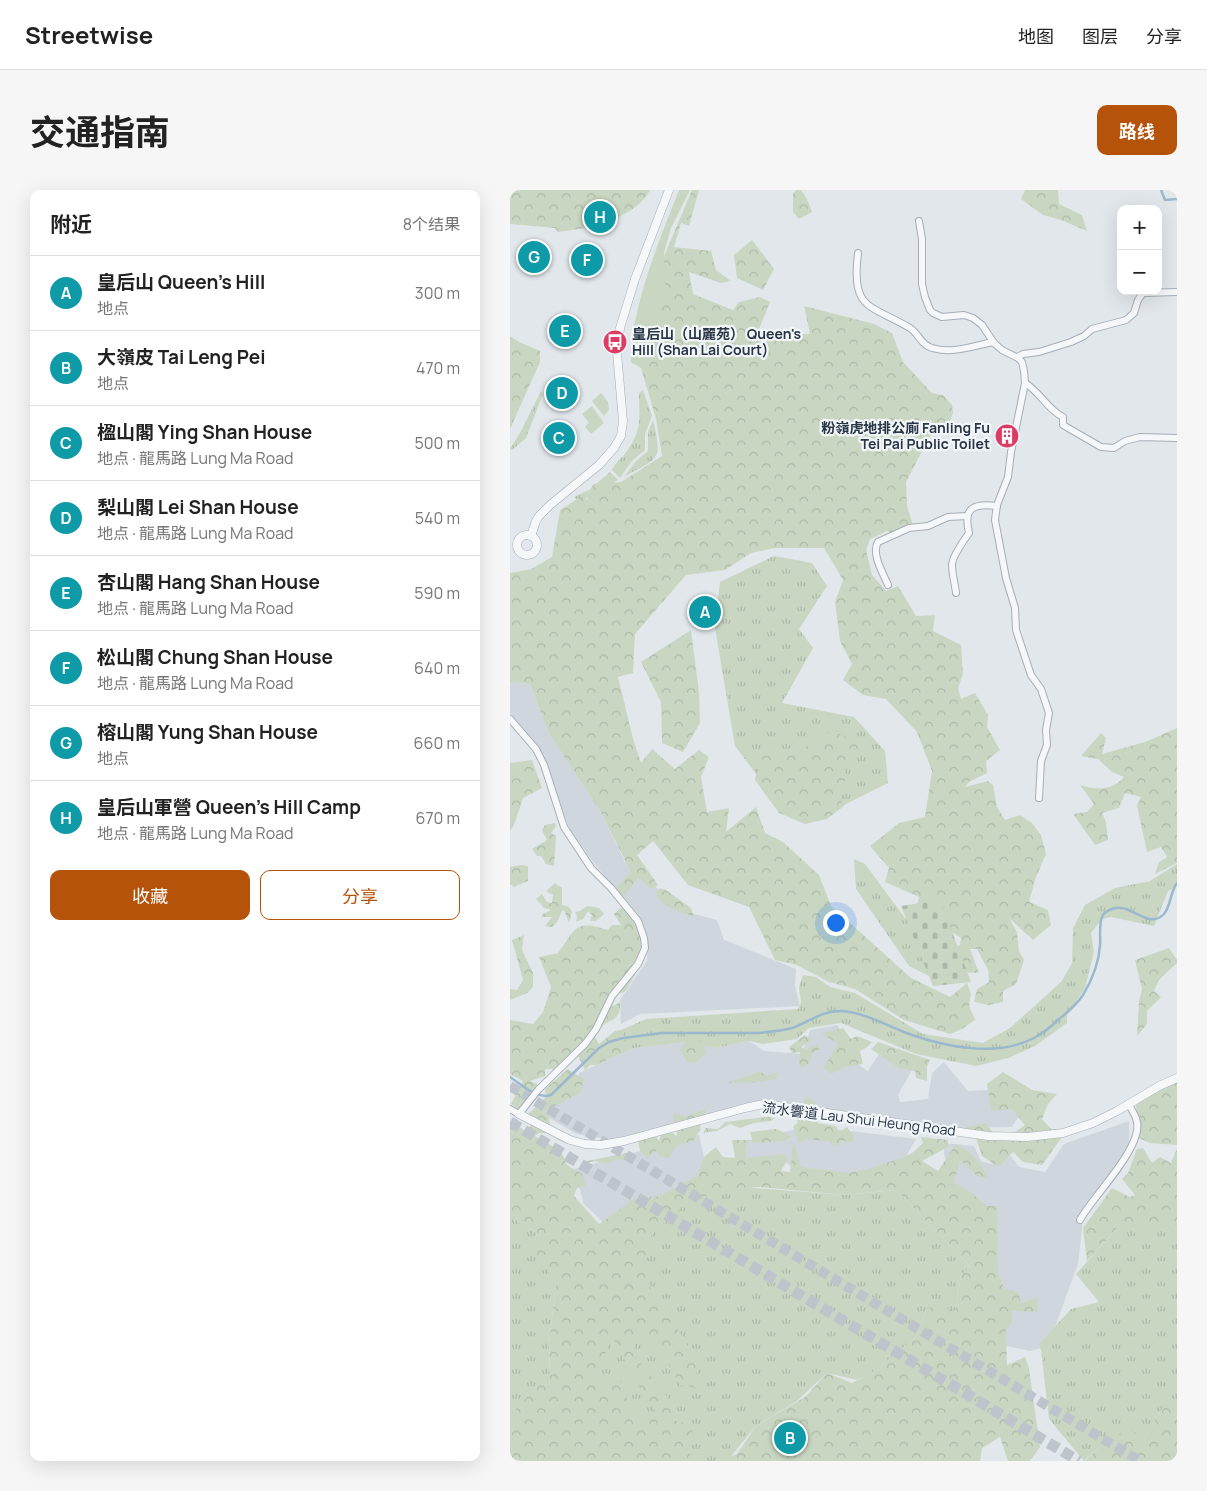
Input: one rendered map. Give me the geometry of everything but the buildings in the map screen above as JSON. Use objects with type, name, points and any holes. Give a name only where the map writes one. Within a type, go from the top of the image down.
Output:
[{"type":"street","points":[[531,536],[539,516],[550,505],[600,466],[611,453],[621,436],[623,420],[617,360],[620,328],[668,190]]},
{"type":"street","points":[[919,221],[922,239],[922,284],[932,313],[942,317],[964,315],[973,318],[982,325],[993,342],[1022,362],[1025,383],[1010,452],[1008,477],[997,506],[995,520],[1006,578],[1015,608],[1016,630],[1031,675],[1041,690],[1049,713],[1046,745],[1041,761],[1040,798]]},
{"type":"street","points":[[858,253],[855,274],[861,298],[867,305],[912,330],[926,345],[932,348],[951,350],[993,342]]},
{"type":"street","points":[[1018,358],[1022,354],[1039,352],[1071,342],[1084,336],[1092,329],[1126,320],[1134,313],[1138,300],[1143,293],[1177,292]]},
{"type":"street","points":[[1025,383],[1056,414],[1063,417],[1063,424],[1101,447],[1114,448],[1140,436],[1176,438]]},
{"type":"street","points":[[956,593],[952,564],[954,556],[969,533],[967,516],[976,506],[997,506]]},
{"type":"street","points":[[888,585],[876,556],[878,542],[909,528],[928,526],[948,518],[967,516]]},
{"type":"street","points":[[510,718],[536,750],[544,765],[564,827],[591,868],[611,888],[638,921],[645,948],[638,964],[612,996],[596,1029],[585,1044],[536,1092],[519,1114]]},
{"type":"street","name":"流水響道 Lau Shui Heung Road","points":[[510,1110],[570,1140],[585,1144],[601,1145],[624,1141],[760,1105],[988,1136],[1021,1138],[1078,1129],[1100,1120],[1158,1086],[1177,1078]]},
{"type":"street","points":[[1080,1220],[1116,1173],[1133,1142],[1138,1123],[1128,1105]]},
{"type":"shaded area","points":[[510,682],[530,684],[549,734],[600,811],[625,862],[629,860],[679,910],[717,920],[724,940],[796,969],[795,986],[800,1006],[640,1014],[621,1024],[620,1000],[647,961],[648,944],[638,914],[593,862],[570,829],[538,746],[510,713]]},
{"type":"shaded area","points":[[837,1025],[847,1038],[847,1058],[868,1071],[884,1046],[912,1070],[898,1095],[900,1102],[928,1099],[932,1073],[944,1062],[968,1091],[1006,1089],[1024,1108],[1012,1127],[967,1128],[946,1127],[755,1102],[616,1141],[577,1134],[535,1110],[578,1088],[579,1073],[634,1048],[688,1042],[714,1048],[749,1041],[764,1051],[802,1054],[810,1030]]},
{"type":"shaded area","points":[[1129,1121],[1129,1154],[1120,1173],[1083,1220],[1078,1264],[1048,1346],[1030,1351],[1001,1345],[944,1154],[944,1143],[974,1146],[981,1161],[991,1164],[995,1156],[1007,1151],[1019,1167],[1045,1172],[1064,1144]]},
{"type":"shaded area","points":[[809,1126],[916,1139],[902,1163],[860,1176],[795,1172],[781,1156],[742,1163],[738,1143]]},
{"type":"shaded area","points":[[699,1135],[704,1157],[703,1177],[605,1224],[584,1204],[574,1169]]},
{"type":"green space","points":[[510,190],[650,190],[639,204],[618,217],[593,227],[558,232],[555,228],[510,224]]},
{"type":"green space","points":[[679,190],[690,190],[671,228],[664,253],[665,287],[660,311],[657,347],[655,350],[641,353],[638,363],[633,364],[631,362],[632,341],[641,297],[655,252]]},
{"type":"green space","points":[[692,190],[699,190],[689,226],[681,223],[674,247],[711,251],[716,270],[731,281],[721,283],[689,272],[693,294],[733,310],[739,302],[760,297],[770,302],[759,329],[770,334],[810,334],[804,306],[874,324],[892,333],[903,362],[932,393],[943,395],[952,405],[953,413],[946,432],[938,432],[930,436],[906,482],[907,506],[913,525],[897,534],[887,531],[870,539],[866,550],[872,575],[886,591],[898,586],[916,616],[935,615],[933,631],[961,645],[963,674],[958,688],[961,699],[975,693],[988,715],[987,727],[1000,750],[986,761],[987,773],[969,782],[965,787],[988,781],[993,785],[997,807],[1005,820],[1020,815],[1032,823],[1041,835],[1046,854],[1036,877],[1029,902],[1048,910],[1051,925],[1033,940],[1009,918],[1017,932],[1019,951],[1024,960],[1016,984],[1003,991],[1003,1002],[989,1005],[974,1002],[977,989],[989,982],[988,970],[977,949],[970,949],[979,973],[956,972],[945,948],[960,945],[961,938],[916,909],[919,897],[885,882],[889,868],[870,846],[899,823],[925,817],[932,771],[917,732],[886,699],[863,695],[843,680],[852,664],[840,641],[835,602],[843,580],[824,548],[775,548],[751,553],[725,570],[686,575],[635,634],[633,673],[618,677],[633,739],[641,763],[652,749],[675,769],[699,750],[709,757],[701,777],[707,812],[729,808],[726,832],[756,807],[765,833],[783,842],[819,875],[831,906],[911,978],[950,997],[967,983],[971,994],[969,1006],[975,1020],[962,1029],[950,1034],[904,1020],[855,989],[829,982],[797,965],[775,960],[749,907],[688,885],[653,841],[637,855],[658,885],[651,889],[638,878],[621,900],[615,889],[631,872],[600,811],[549,734],[530,684],[510,682],[510,573],[531,569],[552,557],[560,510],[584,495],[587,500],[593,484],[621,482],[662,456],[656,419],[641,368],[631,362],[633,329],[640,304],[660,266]]},
{"type":"green space","points":[[801,190],[812,212],[799,219],[793,212],[793,193]]},
{"type":"green space","points":[[1025,190],[1058,190],[1059,204],[1082,215],[1087,231],[1043,215],[1021,199]]},
{"type":"green space","points":[[752,240],[774,269],[763,290],[737,278],[734,255]]},
{"type":"green space","points":[[510,336],[540,351],[540,362],[510,429]]},
{"type":"green space","points":[[643,390],[652,416],[645,434],[645,450],[631,462],[620,478],[612,470],[636,436],[639,423],[639,393]]},
{"type":"green space","points":[[541,391],[543,394],[526,438],[512,450],[510,449],[521,431]]},
{"type":"green space","points":[[601,393],[608,402],[609,410],[604,416],[592,401]]},
{"type":"green space","points":[[592,406],[604,423],[591,434],[585,427],[589,423],[582,414]]},
{"type":"green space","points":[[653,420],[658,444],[655,457],[645,466],[624,477],[635,462],[648,451],[648,432]]},
{"type":"green space","points":[[610,472],[618,480],[580,502],[574,497],[589,490]]},
{"type":"green space","points":[[774,556],[812,563],[827,586],[799,629],[813,648],[782,703],[854,717],[885,751],[888,783],[816,819],[786,814],[735,746],[715,628],[720,582]]},
{"type":"green space","points":[[691,630],[699,692],[700,723],[683,752],[662,743],[661,702],[641,662]]},
{"type":"green space","points":[[1177,728],[1177,863],[1155,874],[1159,862],[1167,857],[1161,847],[1147,852],[1137,806],[1141,797],[1125,793],[1119,808],[1102,813],[1106,822],[1108,840],[1095,845],[1073,814],[1087,812],[1094,804],[1080,785],[1104,788],[1114,785],[1124,777],[1112,772],[1098,759],[1081,756],[1101,733],[1106,738],[1102,754],[1145,742]]},
{"type":"green space","points":[[832,730],[846,737],[855,736],[862,751],[846,756],[845,781],[834,786],[844,806],[827,819],[805,824],[779,813],[755,780],[760,755],[789,756],[817,741]]},
{"type":"green space","points":[[532,760],[542,788],[523,798],[510,831],[510,763]]},
{"type":"green space","points":[[555,823],[556,826],[551,833],[556,836],[554,866],[546,864],[541,856],[537,856],[532,849],[547,840],[542,830],[545,825]]},
{"type":"green space","points":[[854,859],[865,864],[905,918],[930,929],[931,977],[909,966],[856,889]]},
{"type":"green space","points":[[1177,864],[1177,886],[1168,891],[1154,926],[1111,917],[1102,919],[1091,933],[1094,952],[1085,988],[1067,1015],[1067,1023],[1035,1046],[1008,1058],[976,1066],[916,1054],[841,1023],[809,1028],[797,1039],[763,1044],[749,1041],[714,1048],[688,1042],[634,1048],[628,1051],[621,1030],[646,1019],[798,1009],[801,1002],[799,987],[803,975],[816,977],[830,987],[855,993],[923,1034],[983,1043],[1010,1028],[1061,982],[1072,963],[1073,928],[1085,905],[1115,888],[1150,881]]},
{"type":"green space","points":[[528,866],[528,881],[514,887],[510,884],[510,867]]},
{"type":"green space","points":[[555,883],[562,888],[562,905],[569,907],[572,912],[569,923],[564,910],[552,927],[545,926],[552,917],[541,917],[551,910],[544,908],[536,899],[542,894],[547,902],[552,903],[553,895],[546,891]]},
{"type":"green space","points":[[660,888],[666,890],[691,908],[694,917],[668,907],[655,895]]},
{"type":"green space","points":[[940,900],[971,982],[933,986],[901,906]]},
{"type":"green space","points":[[587,906],[599,908],[604,914],[596,921],[590,921],[592,915],[588,911],[583,919],[576,922],[575,912]]},
{"type":"green space","points":[[622,907],[639,917],[649,944],[644,959],[625,992],[606,996],[612,1007],[620,1002],[619,1012],[616,1018],[602,1026],[595,1037],[599,1044],[615,1031],[621,1030],[630,1050],[596,1065],[590,1065],[585,1070],[578,1056],[560,1069],[545,1069],[545,1076],[530,1081],[541,1086],[541,1092],[530,1106],[519,1109],[511,1104],[523,1081],[510,1074],[510,1020],[533,1024],[543,1012],[551,987],[539,957],[558,953],[573,932],[582,926],[589,925],[608,930],[612,925],[621,925],[614,914]]},
{"type":"green space","points":[[524,935],[522,950],[533,973],[533,987],[527,993],[510,1000],[510,989],[517,990],[523,980],[512,940]]},
{"type":"green space","points":[[1169,948],[1177,963],[1159,980],[1154,991],[1161,997],[1147,1011],[1147,1024],[1137,1036],[1139,1001],[1142,989],[1135,960]]},
{"type":"green space","points":[[843,1028],[851,1039],[857,1036],[872,1042],[860,1051],[863,1064],[844,1067],[831,1074],[823,1068],[838,1044],[821,1033]]},
{"type":"green space","points":[[689,1035],[703,1042],[706,1054],[695,1063],[688,1063],[680,1051]]},
{"type":"green space","points":[[805,1035],[812,1040],[801,1047],[808,1050],[810,1047],[818,1044],[820,1049],[811,1053],[812,1057],[808,1064],[802,1068],[799,1063],[800,1052],[792,1053],[789,1047]]},
{"type":"green space","points":[[878,1042],[930,1060],[927,1066],[927,1081],[916,1078],[915,1071],[899,1068],[871,1049]]},
{"type":"green space","points":[[568,1069],[584,1079],[580,1093],[543,1112],[548,1113],[551,1131],[589,1147],[588,1149],[558,1140],[547,1133],[539,1133],[535,1136],[561,1151],[567,1165],[582,1174],[586,1186],[577,1188],[574,1196],[599,1224],[634,1199],[659,1196],[697,1176],[704,1157],[716,1147],[723,1157],[735,1158],[732,1140],[749,1140],[745,1149],[746,1158],[785,1154],[788,1159],[781,1171],[790,1172],[794,1142],[801,1167],[849,1173],[871,1168],[912,1153],[923,1143],[921,1137],[948,1140],[948,1147],[922,1161],[938,1171],[956,1144],[967,1151],[979,1163],[989,1179],[977,1176],[960,1160],[954,1182],[987,1206],[997,1206],[998,1273],[1004,1289],[1018,1292],[1021,1303],[1037,1298],[1038,1312],[1012,1311],[1012,1322],[1006,1330],[1007,1365],[1025,1357],[1029,1368],[1040,1447],[1030,1461],[1008,1461],[1000,1437],[982,1448],[980,1461],[719,1461],[737,1454],[756,1426],[805,1397],[827,1373],[852,1383],[873,1372],[915,1338],[927,1308],[945,1306],[954,1315],[961,1276],[970,1266],[896,1190],[844,1195],[758,1187],[725,1191],[688,1201],[649,1237],[645,1278],[662,1308],[691,1348],[697,1368],[696,1388],[680,1385],[661,1350],[645,1334],[632,1339],[639,1362],[676,1408],[675,1421],[694,1426],[689,1453],[697,1461],[510,1461],[510,1415],[540,1384],[550,1385],[549,1344],[556,1282],[532,1250],[537,1233],[517,1222],[510,1210],[510,1121],[530,1134],[530,1124],[525,1117],[546,1097],[545,1089]],"holes":[[[612,1337],[650,1406],[666,1418],[655,1416],[635,1417],[625,1394],[629,1382],[594,1381]]]},
{"type":"green space","points":[[760,1071],[766,1076],[779,1072],[775,1079],[762,1082],[728,1083]]},
{"type":"green space","points":[[1003,1072],[1032,1090],[1057,1094],[1048,1104],[1042,1119],[1051,1129],[1067,1130],[1042,1165],[1023,1162],[1013,1152],[999,1167],[982,1156],[975,1135],[950,1131],[985,1123],[996,1136],[1012,1134],[1025,1125],[1012,1109],[991,1111],[987,1084]]},
{"type":"green space","points":[[1173,1080],[1177,1080],[1177,1145],[1150,1143],[1139,1138],[1136,1105]]},
{"type":"green space","points":[[806,1097],[817,1103],[818,1123],[836,1126],[839,1132],[847,1127],[855,1139],[847,1143],[843,1140],[839,1145],[833,1146],[829,1141],[807,1139],[799,1143],[793,1127],[798,1122],[794,1112],[798,1101],[803,1103]]},
{"type":"green space","points":[[705,1109],[706,1120],[701,1122],[700,1130],[693,1141],[676,1147],[670,1158],[659,1156],[657,1150],[648,1158],[640,1151],[638,1141],[655,1135],[659,1141],[661,1135],[671,1132],[677,1136],[673,1114],[687,1116]]},
{"type":"green space","points":[[767,1117],[775,1118],[771,1121],[754,1123],[740,1128],[730,1124],[717,1131],[703,1133],[706,1128],[718,1129],[725,1122]]},
{"type":"green space","points":[[776,1129],[792,1136],[785,1141],[753,1143],[750,1132]]},
{"type":"green space","points":[[1143,1148],[1152,1163],[1160,1157],[1171,1163],[1177,1149],[1177,1229],[1169,1223],[1117,1228],[1087,1261],[1083,1228],[1112,1188],[1130,1197],[1135,1195],[1122,1179],[1128,1173],[1137,1149]]},
{"type":"green space","points":[[631,1152],[632,1155],[621,1160],[616,1159],[608,1164],[594,1161],[582,1162]]},
{"type":"green space","points":[[717,1185],[844,1195],[896,1190],[970,1266],[961,1276],[954,1315],[927,1308],[915,1338],[872,1373],[857,1380],[827,1373],[797,1401],[756,1426],[727,1461],[690,1461],[630,1422],[593,1381],[609,1331],[656,1305],[641,1271],[649,1237],[692,1192]]},
{"type":"green space","points":[[510,1210],[518,1222],[537,1233],[533,1250],[556,1282],[549,1344],[550,1385],[542,1384],[510,1415]]},
{"type":"green space","points":[[1149,1223],[1169,1223],[1177,1229],[1177,1400],[1162,1409],[1144,1439],[1101,1446],[1084,1461],[1049,1419],[1039,1344],[1071,1309],[1099,1302],[1076,1274],[1117,1228]]},
{"type":"green space","points":[[1177,1400],[1177,1461],[1085,1461],[1101,1446],[1127,1429],[1144,1439],[1163,1407]]},
{"type":"waterway","points":[[1161,190],[1165,200],[1177,199]]},
{"type":"waterway","points":[[510,1077],[535,1093],[546,1096],[551,1095],[599,1048],[609,1042],[623,1038],[662,1033],[758,1033],[775,1031],[792,1028],[822,1014],[835,1011],[860,1014],[923,1039],[955,1046],[987,1049],[1003,1048],[1018,1044],[1032,1039],[1046,1030],[1072,1008],[1083,995],[1097,965],[1101,919],[1104,914],[1119,908],[1145,918],[1158,918],[1166,911],[1177,883]]},
{"type":"tunnel","points":[[510,1086],[1140,1461]]},
{"type":"tunnel","points":[[510,1122],[1079,1461]]},
{"type":"place","name":"皇后山軍營 Queen's Hill Camp","points":[[600,217]]},
{"type":"place","name":"榕山閣 Yung Shan House","points":[[534,257]]},
{"type":"place","name":"松山閣 Chung Shan House","points":[[587,260]]},
{"type":"place","name":"杏山閣 Hang Shan House","points":[[565,331]]},
{"type":"place","name":"皇后山（山麗苑） Queen's Hill (Shan Lai Court)","points":[[615,342]]},
{"type":"place","name":"梨山閣 Lei Shan House","points":[[562,393]]},
{"type":"place","name":"粉嶺虎地排公廁 Fanling Fu Tei Pai Public Toilet","points":[[1007,436]]},
{"type":"place","name":"楹山閣 Ying Shan House","points":[[559,438]]},
{"type":"place","name":"皇后山 Queen's Hill","points":[[705,612]]},
{"type":"place","name":"大嶺皮 Tai Leng Pei","points":[[790,1438]]}]
